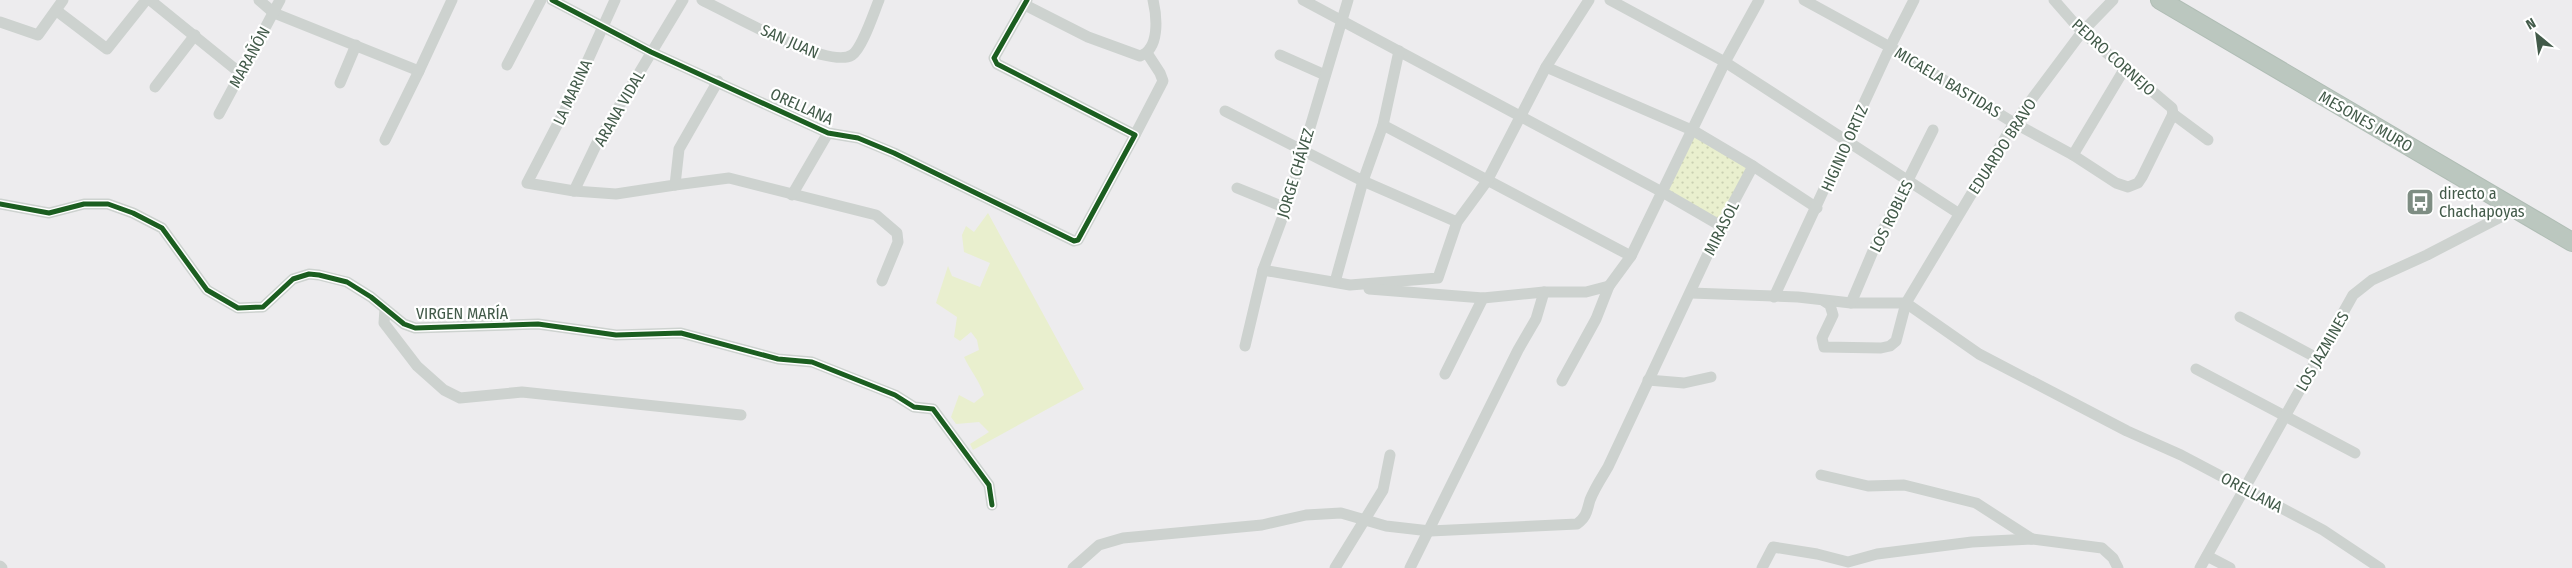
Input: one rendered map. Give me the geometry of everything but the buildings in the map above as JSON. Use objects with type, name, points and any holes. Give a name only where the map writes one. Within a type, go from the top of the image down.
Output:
[{"type":"highway","name":"MESONES MURO","points":[[2160,0],[2572,242]]},
{"type":"street","points":[[0,22],[38,35],[57,11],[63,0]]},
{"type":"street","points":[[57,11],[107,49],[146,0]]},
{"type":"street","points":[[150,0],[240,73]]},
{"type":"street","points":[[260,0],[274,12],[419,72]]},
{"type":"street","name":"MARAÑÓN","points":[[219,114],[280,0]]},
{"type":"street","points":[[385,140],[452,0]]},
{"type":"street","points":[[507,65],[541,0]]},
{"type":"street","name":"ORELLANA","points":[[552,0],[651,52],[718,81],[828,133],[858,138],[894,153],[1071,240],[1078,240],[1135,135]]},
{"type":"street","name":"LA MARINA","points":[[574,191],[527,183],[569,102],[615,0]]},
{"type":"street","name":"ARANA VIDAL","points":[[574,191],[597,143],[683,0]]},
{"type":"street","name":"SAN JUAN","points":[[702,0],[805,50],[836,59],[852,55],[860,45],[879,0]]},
{"type":"street","points":[[1146,54],[1160,73],[1163,81],[1135,135],[997,64],[994,58],[1026,2],[1088,37],[1140,56],[1146,54],[1151,48],[1157,18],[1153,0]]},
{"type":"street","points":[[1303,0],[1664,193],[1721,226]]},
{"type":"street","name":"JORGE CHÁVEZ","points":[[1245,346],[1263,270],[1286,208],[1348,0]]},
{"type":"street","points":[[1350,285],[1438,278],[1457,222],[1487,181],[1546,67],[1589,0]]},
{"type":"street","points":[[1610,0],[1726,62],[1907,182],[1958,213]]},
{"type":"street","points":[[1562,381],[1596,319],[1609,286],[1631,256],[1664,193],[1726,62],[1759,0]]},
{"type":"street","name":"MICAELA BASTIDAS","points":[[1804,0],[1890,46],[2014,123],[2073,154],[2116,183],[2128,187],[2138,182],[2142,177],[2173,114]]},
{"type":"street","name":"HIGINIO ORTIZ","points":[[1774,297],[1817,208],[1890,46],[1914,0]]},
{"type":"street","name":"PEDRO CORNEJO","points":[[2054,0],[2082,32],[2172,108],[2173,114],[2208,140]]},
{"type":"street","name":"EDUARDO BRAVO","points":[[1824,301],[1830,305],[1833,315],[1822,338],[1824,347],[1890,346],[1896,341],[1906,303],[1958,213],[2014,123],[2082,32],[2113,0]]},
{"type":"street","points":[[155,87],[195,35]]},
{"type":"street","points":[[340,82],[356,45]]},
{"type":"street","points":[[1335,282],[1364,181],[1383,125],[1399,51]]},
{"type":"street","points":[[1280,55],[1325,75]]},
{"type":"street","points":[[1546,67],[1694,131],[1754,166],[1817,208]]},
{"type":"street","points":[[2073,154],[2125,68]]},
{"type":"street","points":[[675,186],[679,149],[718,81]]},
{"type":"street","points":[[1225,111],[1364,181],[1457,222]]},
{"type":"street","points":[[1383,125],[1631,256]]},
{"type":"street","name":"LOS ROBLES","points":[[1851,303],[1876,244],[1933,130]]},
{"type":"street","points":[[792,195],[828,133]]},
{"type":"street","name":"MIRASOL","points":[[1073,568],[1099,545],[1123,538],[1262,525],[1306,515],[1342,513],[1365,518],[1386,526],[1430,531],[1577,524],[1584,519],[1588,511],[1590,499],[1608,467],[1721,226],[1754,166]]},
{"type":"street","points":[[574,191],[616,194],[729,178],[876,216],[897,233],[898,242],[882,281]]},
{"type":"street","points":[[1237,188],[1286,208]]},
{"type":"street","name":"VIRGEN MARÍA","points":[[0,204],[49,213],[84,204],[108,204],[134,213],[162,228],[207,290],[238,308],[263,307],[293,279],[309,274],[347,282],[385,308],[404,324],[415,328],[538,324],[571,331],[616,335],[681,333],[778,359],[812,362],[895,396],[914,407],[933,409],[988,485],[992,505]]},
{"type":"street","name":"LOS JAZMINES","points":[[2200,568],[2243,487],[2353,295],[2361,286],[2516,209]]},
{"type":"street","points":[[1263,270],[1378,290],[1483,298],[1544,292],[1586,292],[1609,286]]},
{"type":"street","points":[[1410,568],[1518,350],[1536,318],[1544,292]]},
{"type":"street","points":[[1691,293],[1851,303],[1906,303]]},
{"type":"street","points":[[1446,374],[1483,298]]},
{"type":"street","name":"ORELLANA","points":[[1906,303],[1979,354],[2127,431],[2181,455],[2243,487],[2323,530],[2380,568]]},
{"type":"street","points":[[385,308],[383,322],[418,366],[444,390],[460,398],[522,392],[741,415]]},
{"type":"street","points":[[2240,317],[2317,358]]},
{"type":"street","points":[[2196,369],[2355,453]]},
{"type":"street","points":[[1648,380],[1684,383],[1711,377]]},
{"type":"street","points":[[1335,568],[1383,490],[1390,455]]},
{"type":"street","points":[[1820,475],[1868,486],[1904,485],[1976,503],[2032,539]]},
{"type":"street","points":[[1762,568],[1773,547],[1817,554],[1848,562],[1877,554],[1972,542],[2032,539],[2102,548],[2113,558],[2118,568]]},
{"type":"street","points":[[2207,556],[2230,568]]},
{"type":"green space","points":[[1694,131],[1753,166],[1721,226],[1664,193]]},
{"type":"green space","points":[[988,213],[1084,389],[973,450],[970,444],[989,432],[979,422],[956,424],[951,417],[959,395],[974,403],[984,395],[964,357],[979,350],[977,340],[971,332],[960,341],[954,337],[957,317],[936,303],[948,266],[952,276],[980,287],[990,263],[964,252],[962,235],[966,226],[974,232]]},
{"type":"cycle path","points":[[552,0],[651,52],[828,133],[858,138],[894,153],[1074,241],[1078,240],[1135,135],[997,64],[994,58],[1027,0]]},
{"type":"cycle path","points":[[0,204],[49,213],[84,204],[108,204],[133,213],[162,228],[207,290],[238,308],[263,307],[293,279],[309,274],[347,282],[371,297],[404,324],[415,328],[538,324],[616,335],[681,333],[778,359],[812,362],[895,395],[914,407],[933,409],[989,485],[992,505]]},
{"type":"place","name":"directo a Chachapoyas","points":[[2420,202]]}]
